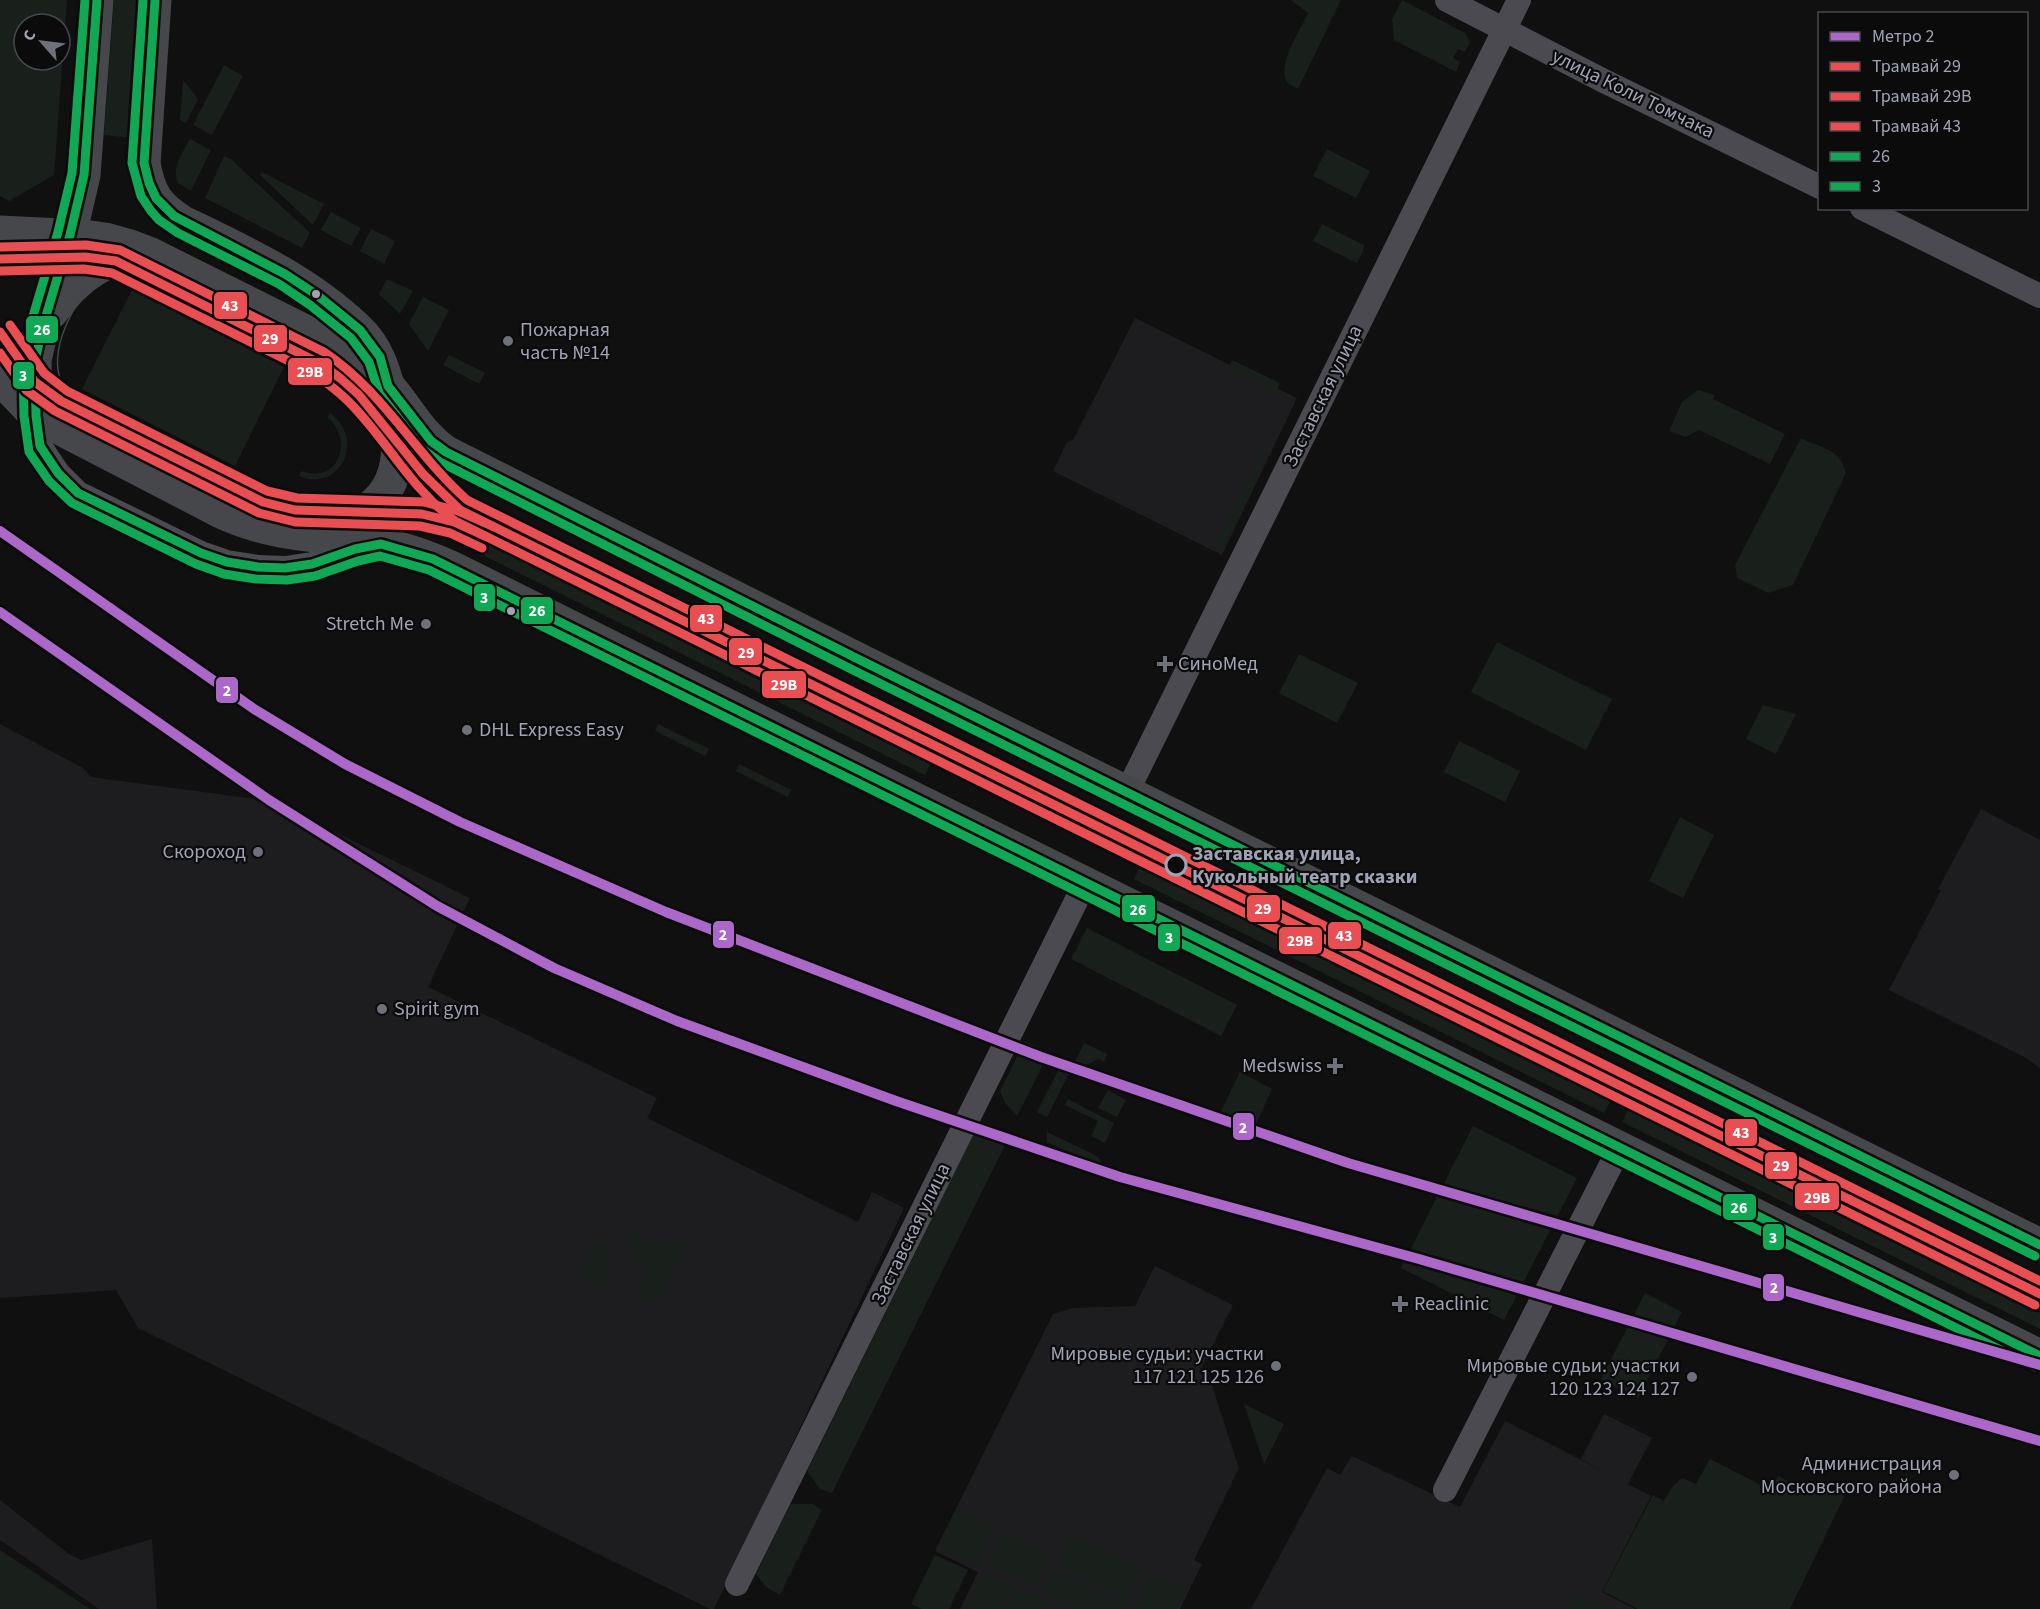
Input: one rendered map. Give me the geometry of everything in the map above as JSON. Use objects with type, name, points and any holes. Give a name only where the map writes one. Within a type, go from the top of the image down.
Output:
[{"type":"main road","points":[[36,416],[35,360],[70,235],[84,175],[97,0]]},
{"type":"main road","points":[[155,0],[144,163],[155,198],[169,213],[285,274],[338,311],[360,330],[380,357],[398,421],[400,442],[391,482],[367,513],[325,537]]},
{"type":"main road","points":[[0,232],[105,239],[151,254],[333,345],[388,387],[431,441],[446,452],[2040,1245]]},
{"type":"main road","points":[[43,326],[69,291],[93,270],[108,263],[129,258],[147,258],[173,266]]},
{"type":"main road","points":[[0,374],[12,391],[36,416],[239,520],[279,532],[381,544],[433,559],[453,568],[1619,1149],[2040,1356]]},
{"type":"street","name":"улица Коли Томчака","points":[[1447,0],[1818,186]]},
{"type":"street","name":"Заставская улица","points":[[1127,792],[1519,0]]},
{"type":"street","points":[[1866,210],[2040,296]]},
{"type":"street","points":[[36,416],[40,446],[58,473],[78,493],[201,553],[227,562],[285,568],[312,564],[355,549],[381,544]]},
{"type":"street","name":"Заставская улица","points":[[736,1584],[1084,883]]},
{"type":"street","points":[[1445,1491],[1619,1149]]},
{"type":"shaded area","points":[[0,0],[67,0],[66,12],[12,12],[12,72],[62,72],[54,175],[9,201],[0,196]]},
{"type":"shaded area","points":[[114,0],[144,0],[133,138],[104,135]]},
{"type":"shaded area","points":[[1291,0],[1341,0],[1298,89],[1286,80],[1285,65],[1291,46],[1308,13]]},
{"type":"shaded area","points":[[1402,0],[1465,33],[1470,42],[1465,52],[1458,49],[1453,58],[1460,62],[1456,72],[1394,40],[1392,19]]},
{"type":"shaded area","points":[[224,65],[243,76],[212,135],[193,125]]},
{"type":"shaded area","points":[[183,80],[198,99],[186,123],[180,120]]},
{"type":"shaded area","points":[[190,139],[211,150],[191,191],[178,183],[176,177],[179,160]]},
{"type":"shaded area","points":[[1327,149],[1370,171],[1356,198],[1313,176]]},
{"type":"shaded area","points":[[224,156],[231,159],[310,233],[302,248],[205,198]]},
{"type":"shaded area","points":[[262,172],[324,204],[313,225],[260,175]]},
{"type":"shaded area","points":[[331,212],[361,228],[351,246],[321,230]]},
{"type":"shaded area","points":[[1322,224],[1364,245],[1357,263],[1313,241]]},
{"type":"shaded area","points":[[371,229],[395,241],[384,264],[360,251]]},
{"type":"shaded area","points":[[387,279],[413,291],[400,314],[379,294]]},
{"type":"shaded area","points":[[132,290],[284,367],[235,466],[82,389]]},
{"type":"shaded area","points":[[423,297],[449,310],[428,351],[409,324]]},
{"type":"shaded area","points":[[1135,318],[1297,398],[1222,555],[1053,471],[1067,442],[1073,440]]},
{"type":"shaded area","points":[[449,355],[485,373],[479,384],[443,365]]},
{"type":"shaded area","points":[[1232,360],[1280,383],[1276,391],[1228,368]]},
{"type":"shaded area","points":[[1698,390],[1715,395],[1713,399],[1785,434],[1770,464],[1699,430],[1686,437],[1669,431],[1682,402]]},
{"type":"shaded area","points":[[330,413],[341,424],[346,437],[347,450],[343,461],[336,471],[326,477],[313,479],[299,476],[302,471],[315,474],[325,472],[338,458],[341,448],[340,437],[335,426],[327,417]]},
{"type":"shaded area","points":[[1801,438],[1835,454],[1840,459],[1846,473],[1793,585],[1768,593],[1737,578],[1735,565]]},
{"type":"shaded area","points":[[1263,452],[1266,462],[1222,552],[1217,542]]},
{"type":"shaded area","points":[[496,508],[1074,795],[1072,799],[1076,801],[1071,809],[490,520]]},
{"type":"shaded area","points":[[481,539],[931,762],[925,775],[475,551]]},
{"type":"shaded area","points":[[1497,642],[1612,699],[1586,750],[1471,692]]},
{"type":"shaded area","points":[[1299,654],[1358,683],[1337,723],[1279,693]]},
{"type":"shaded area","points":[[1763,705],[1796,714],[1776,754],[1746,739]]},
{"type":"shaded area","points":[[0,724],[83,768],[91,777],[271,801],[470,898],[428,987],[657,1098],[647,1118],[858,1222],[872,1192],[904,1208],[714,1609],[138,1328],[116,1290],[0,1298]]},
{"type":"shaded area","points":[[658,724],[709,749],[705,756],[655,731]]},
{"type":"shaded area","points":[[1459,741],[1520,771],[1505,802],[1444,772]]},
{"type":"shaded area","points":[[739,764],[791,790],[788,797],[736,771]]},
{"type":"shaded area","points":[[1981,809],[2040,840],[2040,1068],[2026,1058],[1889,990],[1941,890],[1938,889]]},
{"type":"shaded area","points":[[1680,817],[1714,835],[1683,898],[1649,881]]},
{"type":"shaded area","points":[[1140,866],[1611,1100],[1604,1113],[1134,879]]},
{"type":"shaded area","points":[[1240,875],[1627,1069],[1621,1081],[1233,889]]},
{"type":"shaded area","points":[[1087,928],[1237,1005],[1221,1036],[1071,959]]},
{"type":"shaded area","points":[[1025,1041],[1049,1053],[1017,1116],[1005,1103],[1000,1091]]},
{"type":"shaded area","points":[[1084,1043],[1107,1054],[1104,1062],[1099,1059],[1078,1069],[1073,1066]]},
{"type":"shaded area","points":[[1061,1069],[1069,1073],[1047,1117],[1037,1112]]},
{"type":"shaded area","points":[[1240,1072],[1272,1089],[1251,1135],[1217,1119]]},
{"type":"shaded area","points":[[1644,1078],[2040,1274],[2040,1289],[1638,1090]]},
{"type":"shaded area","points":[[1108,1090],[1126,1100],[1117,1117],[1098,1108]]},
{"type":"shaded area","points":[[1068,1099],[1114,1123],[1105,1143],[1091,1136],[1098,1121],[1065,1105]]},
{"type":"shaded area","points":[[1628,1109],[2040,1313],[2040,1329],[1622,1122]]},
{"type":"shaded area","points":[[1473,1126],[1577,1178],[1504,1320],[1401,1268]]},
{"type":"shaded area","points":[[992,1129],[1000,1131],[1008,1139],[832,1493],[820,1489],[807,1471],[975,1132]]},
{"type":"shaded area","points":[[1047,1132],[1097,1156],[1101,1168],[1047,1142]]},
{"type":"shaded area","points":[[629,1230],[660,1247],[676,1239],[688,1245],[656,1304],[636,1293],[653,1261],[637,1269]]},
{"type":"shaded area","points":[[598,1238],[603,1240],[612,1292],[580,1275]]},
{"type":"shaded area","points":[[1155,1266],[1233,1305],[1199,1372],[1209,1377],[1239,1468],[1194,1560],[1202,1564],[1180,1609],[960,1609],[978,1572],[935,1551],[1053,1314],[1073,1308],[1135,1306]]},
{"type":"shaded area","points":[[1645,1293],[1682,1312],[1638,1398],[1601,1379]]},
{"type":"shaded area","points":[[1244,1404],[1284,1424],[1264,1464]]},
{"type":"shaded area","points":[[1604,1414],[1652,1438],[1628,1484],[1651,1496],[1602,1592],[1635,1609],[1251,1609],[1327,1468],[1340,1475],[1352,1456],[1460,1507],[1505,1421],[1607,1473],[1581,1459]]},
{"type":"shaded area","points":[[1710,1459],[1771,1490],[1778,1476],[1812,1493],[1818,1482],[1845,1495],[1790,1609],[1638,1609],[1603,1591],[1653,1495],[1664,1501],[1673,1486],[1682,1478],[1696,1484]]},
{"type":"shaded area","points":[[0,1500],[69,1554],[81,1560],[152,1539],[157,1609],[99,1609],[0,1540]]},
{"type":"shaded area","points":[[790,1504],[813,1504],[822,1510],[780,1595],[766,1587],[756,1574]]},
{"type":"shaded area","points":[[957,1510],[995,1528],[977,1566],[939,1548]]},
{"type":"shaded area","points":[[1004,1533],[1051,1556],[1035,1587],[989,1564]]},
{"type":"shaded area","points":[[1072,1534],[1105,1550],[1089,1583],[1057,1567]]},
{"type":"shaded area","points":[[0,1550],[90,1609],[0,1609]]},
{"type":"shaded area","points":[[1107,1551],[1142,1568],[1126,1601],[1091,1584]]},
{"type":"shaded area","points":[[935,1555],[968,1570],[949,1609],[922,1609],[911,1604]]},
{"type":"shaded area","points":[[1052,1570],[1127,1607],[1126,1609],[1075,1609],[1041,1592]]},
{"type":"shaded area","points":[[986,1573],[1015,1588],[1003,1609],[967,1609]]},
{"type":"shaded area","points":[[1152,1573],[1186,1590],[1176,1609],[1141,1609],[1135,1606]]},
{"type":"shaded area","points":[[1018,1589],[1047,1603],[1044,1609],[1007,1609]]},
{"type":"shaded area","points":[[1577,1593],[1608,1609],[1569,1609]]},
{"type":"tram line","name":"43","points":[[0,247],[86,245],[120,250],[324,352],[364,385],[448,482],[467,500],[2040,1281]]},
{"type":"tram line","name":"29","points":[[0,259],[85,257],[116,261],[319,363],[359,395],[423,474],[460,510],[2040,1294]]},
{"type":"tram line","name":"29В","points":[[0,271],[84,269],[112,273],[313,373],[349,402],[425,494],[455,521],[2035,1305]]},
{"type":"tram line","points":[[91,416],[70,397],[63,388],[59,375],[57,361],[59,348],[72,313],[81,300],[102,282],[129,276],[160,283]]},
{"type":"tram line","name":"43","points":[[10,325],[44,373],[67,391],[267,491],[297,498],[424,502],[458,511],[492,526]]},
{"type":"tram line","name":"29","points":[[0,332],[35,382],[61,401],[263,502],[295,510],[422,514],[454,522],[487,537]]},
{"type":"tram line","name":"29В","points":[[0,353],[26,390],[55,411],[259,513],[295,522],[420,526],[450,533],[482,548]]},
{"type":"tram line","points":[[323,511],[357,497],[369,487],[377,475],[382,447],[372,411]]},
{"type":"metro line","name":"2","points":[[0,531],[254,709],[345,764],[460,822],[666,912],[1041,1057],[1348,1163],[2040,1365]]},
{"type":"metro line","name":"2","points":[[0,612],[269,800],[437,906],[554,968],[677,1021],[896,1101],[1120,1177],[1419,1259],[2040,1441]]},
{"type":"transit line","name":"3","points":[[85,0],[72,173],[23,358],[24,416],[29,452],[49,481],[72,503],[196,564],[224,574],[256,579],[287,580],[315,576],[380,556],[429,570],[2035,1367]]},
{"type":"transit line","name":"26","points":[[97,0],[84,175],[70,235],[35,360],[36,416],[40,446],[58,473],[78,493],[201,553],[227,562],[285,568],[312,564],[355,549],[381,544],[433,559],[2040,1356]]},
{"type":"transit line","name":"3","points":[[143,0],[132,163],[141,196],[159,220],[178,233],[279,284],[310,305],[351,338],[369,362],[379,393],[422,449],[440,462],[855,671],[2035,1256]]},
{"type":"transit line","name":"26","points":[[155,0],[144,163],[156,198],[174,216],[285,274],[317,295],[360,330],[380,357],[388,386],[431,441],[446,452],[860,660],[2040,1245]]},
{"type":"place","name":"Пожарная часть №14","points":[[508,341]]},
{"type":"place","name":"Stretch Me","points":[[426,624]]},
{"type":"place","name":"СиноМед","points":[[1165,664]]},
{"type":"place","name":"DHL Express Easy","points":[[467,730]]},
{"type":"place","name":"Скороход","points":[[258,852]]},
{"type":"place","name":"Заставская улица, Кукольный театр сказки","points":[[1176,865]]},
{"type":"place","name":"Spirit gym","points":[[382,1009]]},
{"type":"place","name":"Medswiss","points":[[1335,1066]]},
{"type":"place","name":"Reaclinic","points":[[1400,1304]]},
{"type":"place","name":"Мировые судьи: участки 117 121 125 126","points":[[1276,1366]]},
{"type":"place","name":"Мировые судьи: участки 120 123 124 127","points":[[1692,1377]]},
{"type":"place","name":"Администрация Московского района","points":[[1954,1475]]}]
